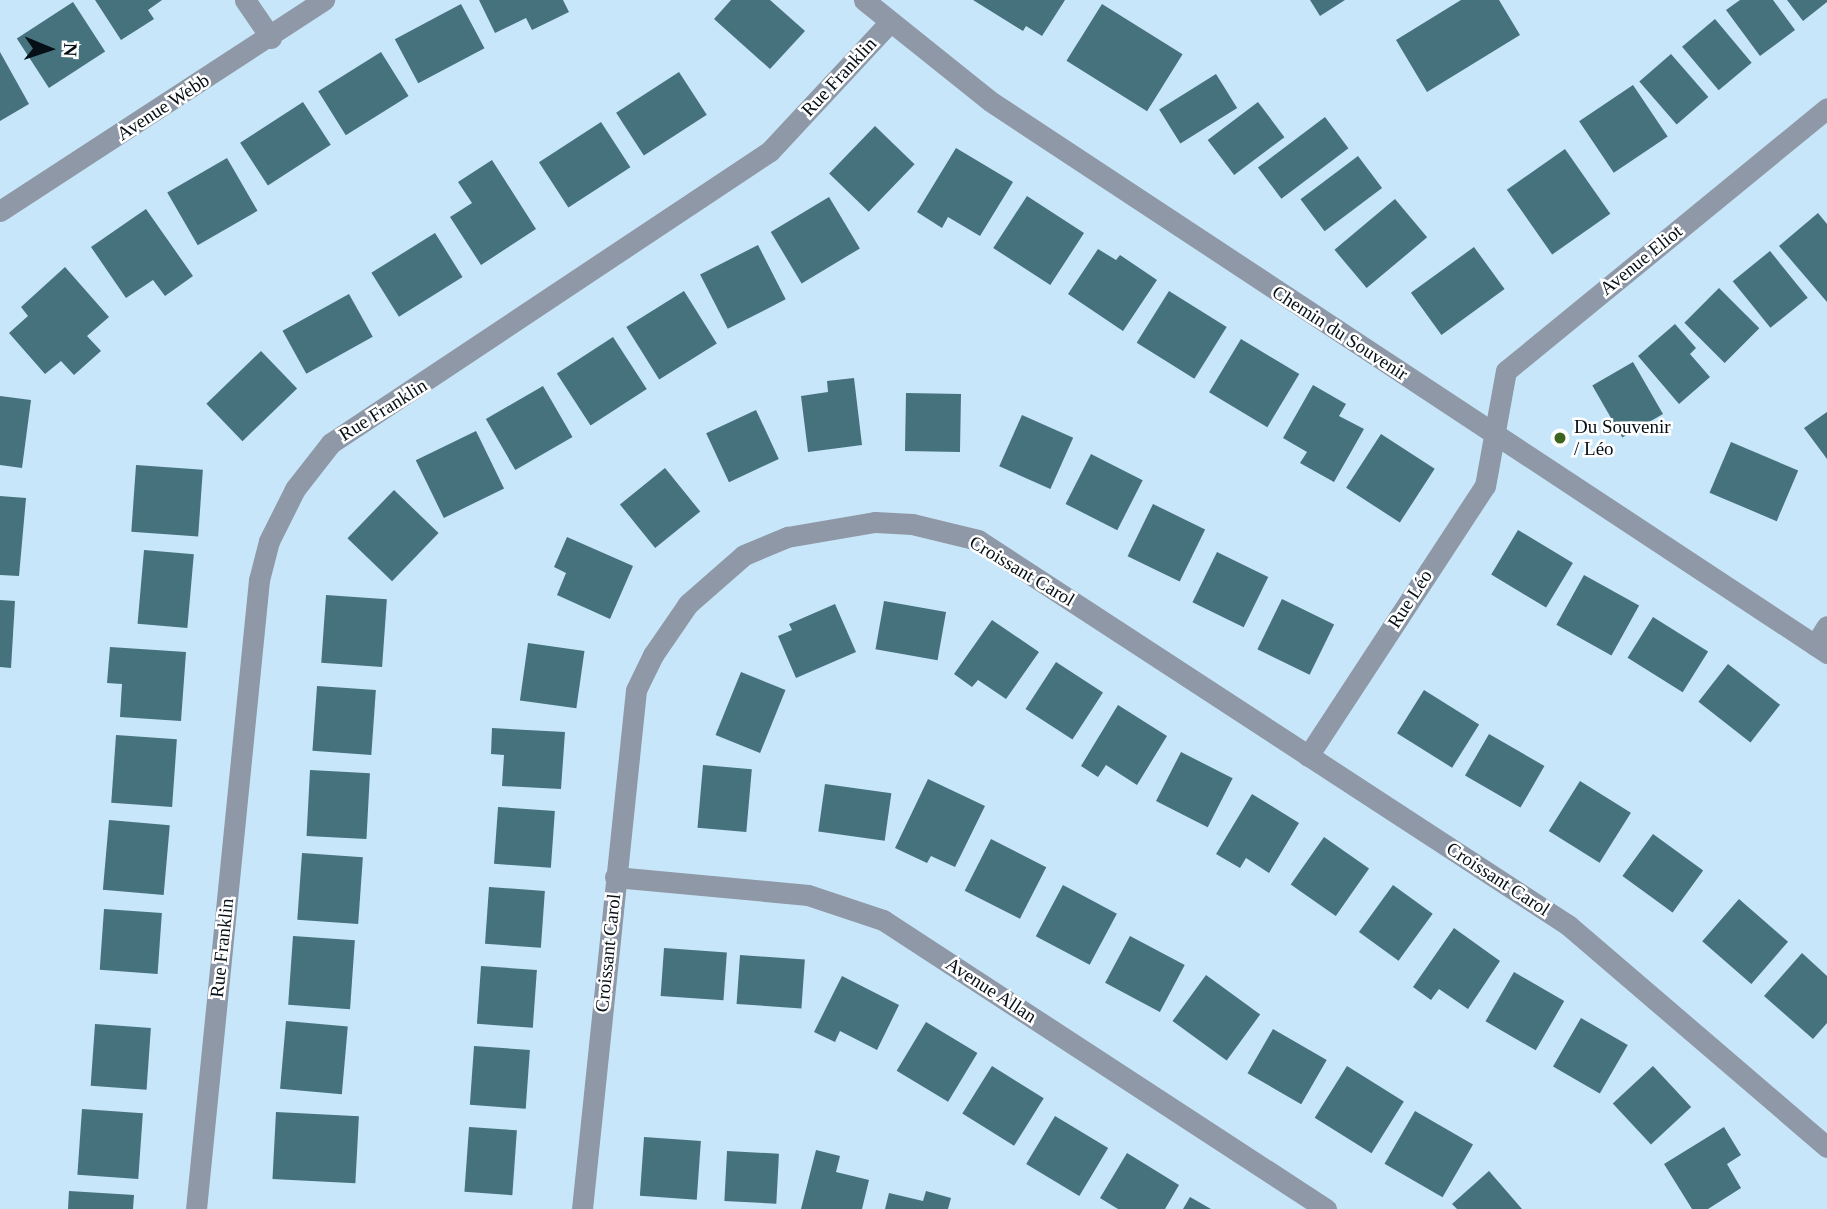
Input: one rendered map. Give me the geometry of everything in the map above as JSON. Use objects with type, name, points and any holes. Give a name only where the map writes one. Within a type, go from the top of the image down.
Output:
[{"type":"street","points":[[245,0],[271,38]]},
{"type":"street","name":"Avenue Webb","points":[[0,211],[271,38],[324,0]]},
{"type":"street","name":"Chemin du Souvenir","points":[[864,0],[889,23],[990,101],[1821,649]]},
{"type":"street","name":"Rue Franklin","points":[[196,1209],[260,580],[269,541],[295,489],[331,443],[770,151],[889,23]]},
{"type":"street","name":"Avenue Eliot","points":[[1495,435],[1506,371],[1827,108]]},
{"type":"street","name":"Rue Léo","points":[[1308,756],[1485,486],[1495,435]]},
{"type":"street","name":"Croissant Carol","points":[[582,1209],[636,690],[665,636],[688,604],[744,555],[788,537],[838,525],[912,524],[978,540],[1568,925],[1827,1147]]},
{"type":"street","points":[[1821,649],[1827,626]]},
{"type":"street","name":"Avenue Allan","points":[[615,877],[807,895],[883,920],[1326,1209]]},
{"type":"building","points":[[95,0],[162,0],[148,10],[154,19],[121,40]]},
{"type":"building","points":[[479,0],[563,0],[569,12],[532,30],[526,18],[495,33]]},
{"type":"building","points":[[731,0],[770,0],[805,31],[770,69],[714,19]]},
{"type":"building","points":[[973,0],[1065,0],[1042,36],[1026,26],[1023,31]]},
{"type":"building","points":[[1310,0],[1345,0],[1320,16]]},
{"type":"building","points":[[1461,0],[1499,0],[1520,35],[1427,92],[1396,40]]},
{"type":"building","points":[[1740,0],[1773,0],[1795,30],[1760,56],[1726,10]]},
{"type":"building","points":[[1787,0],[1827,0],[1827,2],[1803,21]]},
{"type":"building","points":[[73,2],[105,51],[49,88],[17,38]]},
{"type":"building","points":[[461,4],[484,48],[418,83],[395,39]]},
{"type":"building","points":[[1102,4],[1183,54],[1147,111],[1066,61]]},
{"type":"building","points":[[1715,19],[1752,63],[1719,90],[1682,47]]},
{"type":"building","points":[[0,52],[29,104],[0,121]]},
{"type":"building","points":[[381,52],[409,96],[346,135],[318,91]]},
{"type":"building","points":[[1671,54],[1708,97],[1677,125],[1639,82]]},
{"type":"building","points":[[679,72],[707,115],[644,156],[616,113]]},
{"type":"building","points":[[1216,74],[1237,108],[1180,143],[1159,110]]},
{"type":"building","points":[[1633,85],[1668,136],[1614,173],[1579,121]]},
{"type":"building","points":[[303,102],[331,145],[268,186],[240,143]]},
{"type":"building","points":[[1258,102],[1284,137],[1234,175],[1208,140]]},
{"type":"building","points":[[1325,117],[1348,148],[1281,199],[1258,168]]},
{"type":"building","points":[[601,122],[630,167],[568,208],[539,162]]},
{"type":"building","points":[[875,126],[915,164],[869,212],[829,173]]},
{"type":"building","points":[[956,148],[1013,182],[980,236],[948,217],[942,228],[917,212]]},
{"type":"building","points":[[1565,149],[1610,214],[1552,254],[1507,190]]},
{"type":"building","points":[[1358,156],[1382,188],[1325,231],[1300,199]]},
{"type":"building","points":[[227,158],[258,211],[198,245],[167,192]]},
{"type":"building","points":[[492,160],[536,229],[481,265],[450,217],[472,203],[458,182]]},
{"type":"building","points":[[1027,196],[1084,233],[1050,285],[993,248]]},
{"type":"building","points":[[829,197],[860,248],[802,283],[771,232]]},
{"type":"building","points":[[1395,199],[1427,237],[1367,288],[1334,250]]},
{"type":"building","points":[[146,209],[193,276],[165,296],[153,280],[126,298],[91,247]]},
{"type":"building","points":[[1818,213],[1827,224],[1827,302],[1779,246]]},
{"type":"building","points":[[435,233],[463,277],[399,317],[371,273]]},
{"type":"building","points":[[758,245],[786,299],[728,329],[700,275]]},
{"type":"building","points":[[1474,247],[1505,289],[1441,335],[1411,293]]},
{"type":"building","points":[[1098,249],[1116,260],[1120,255],[1157,280],[1123,331],[1068,294]]},
{"type":"building","points":[[1770,251],[1808,298],[1770,328],[1733,281]]},
{"type":"building","points":[[65,267],[109,317],[87,336],[101,351],[74,375],[61,361],[45,374],[9,333],[28,316],[21,307]]},
{"type":"building","points":[[1719,288],[1759,328],[1725,363],[1684,323]]},
{"type":"building","points":[[684,291],[717,344],[659,380],[626,327]]},
{"type":"building","points":[[1169,291],[1227,327],[1194,379],[1137,343]]},
{"type":"building","points":[[349,294],[373,337],[306,374],[283,331]]},
{"type":"building","points":[[1675,324],[1696,348],[1690,354],[1710,377],[1679,404],[1638,356]]},
{"type":"building","points":[[613,337],[647,389],[591,425],[557,373]]},
{"type":"building","points":[[1241,339],[1299,374],[1267,427],[1209,392]]},
{"type":"building","points":[[261,351],[297,388],[242,441],[206,404]]},
{"type":"building","points":[[1633,362],[1663,414],[1622,437],[1592,386]]},
{"type":"building","points":[[854,378],[862,445],[808,452],[801,396],[828,392],[827,381]]},
{"type":"building","points":[[1313,385],[1346,404],[1339,416],[1364,429],[1334,482],[1300,463],[1307,452],[1283,438]]},
{"type":"building","points":[[543,386],[572,437],[515,470],[486,419]]},
{"type":"building","points":[[906,393],[961,394],[960,452],[905,451]]},
{"type":"building","points":[[0,396],[31,400],[22,468],[0,465]]},
{"type":"building","points":[[756,410],[779,459],[729,482],[706,433]]},
{"type":"building","points":[[1827,412],[1827,459],[1804,428]]},
{"type":"building","points":[[1022,415],[1073,438],[1050,489],[999,466]]},
{"type":"building","points":[[476,431],[504,489],[444,518],[416,460]]},
{"type":"building","points":[[1381,434],[1435,469],[1400,523],[1346,488]]},
{"type":"building","points":[[1731,442],[1798,471],[1777,521],[1710,493]]},
{"type":"building","points":[[1091,454],[1143,480],[1117,530],[1066,504]]},
{"type":"building","points":[[136,465],[203,470],[198,537],[131,532]]},
{"type":"building","points":[[665,468],[700,512],[655,548],[620,505]]},
{"type":"building","points":[[394,490],[439,533],[392,581],[347,538]]},
{"type":"building","points":[[0,496],[26,498],[19,576],[0,575]]},
{"type":"building","points":[[1153,504],[1205,529],[1180,582],[1128,556]]},
{"type":"building","points":[[1518,530],[1573,563],[1546,608],[1491,575]]},
{"type":"building","points":[[567,537],[633,566],[610,619],[557,595],[566,573],[554,567]]},
{"type":"building","points":[[144,550],[194,554],[187,628],[138,624]]},
{"type":"building","points":[[1217,552],[1268,577],[1244,627],[1192,602]]},
{"type":"building","points":[[1584,575],[1639,606],[1611,655],[1556,625]]},
{"type":"building","points":[[326,595],[387,599],[382,667],[321,663]]},
{"type":"building","points":[[1282,599],[1334,624],[1310,675],[1257,649]]},
{"type":"building","points":[[0,600],[15,601],[11,668],[0,667]]},
{"type":"building","points":[[884,601],[946,612],[938,660],[875,649]]},
{"type":"building","points":[[835,604],[856,652],[796,678],[778,636],[792,630],[789,624]]},
{"type":"building","points":[[1653,617],[1708,651],[1683,692],[1628,658]]},
{"type":"building","points":[[992,620],[1039,652],[1006,699],[978,680],[972,687],[954,674]]},
{"type":"building","points":[[528,643],[584,651],[576,708],[520,700]]},
{"type":"building","points":[[110,647],[186,652],[181,721],[120,717],[122,684],[107,683]]},
{"type":"building","points":[[1056,662],[1103,692],[1072,739],[1026,709]]},
{"type":"building","points":[[1728,664],[1780,705],[1750,742],[1698,702]]},
{"type":"building","points":[[741,672],[786,690],[760,753],[716,735]]},
{"type":"building","points":[[317,686],[376,690],[371,755],[312,751]]},
{"type":"building","points":[[1424,690],[1479,724],[1452,768],[1397,733]]},
{"type":"building","points":[[1118,705],[1167,736],[1137,785],[1106,765],[1098,777],[1081,766]]},
{"type":"building","points":[[492,728],[565,732],[561,789],[502,786],[504,755],[491,754]]},
{"type":"building","points":[[1489,734],[1544,766],[1520,808],[1465,776]]},
{"type":"building","points":[[116,735],[177,739],[172,807],[111,803]]},
{"type":"building","points":[[1181,752],[1233,778],[1208,827],[1156,801]]},
{"type":"building","points":[[703,765],[752,769],[746,832],[698,828]]},
{"type":"building","points":[[310,770],[370,773],[366,839],[307,836]]},
{"type":"building","points":[[928,779],[985,806],[955,867],[931,856],[927,863],[895,848]]},
{"type":"building","points":[[1580,781],[1631,813],[1600,863],[1549,831]]},
{"type":"building","points":[[825,784],[891,793],[885,841],[818,832]]},
{"type":"building","points":[[1252,794],[1299,823],[1269,873],[1246,858],[1240,868],[1216,854]]},
{"type":"building","points":[[498,807],[555,811],[551,868],[494,864]]},
{"type":"building","points":[[109,820],[170,825],[164,895],[103,890]]},
{"type":"building","points":[[1653,834],[1703,870],[1673,913],[1622,876]]},
{"type":"building","points":[[1324,837],[1369,869],[1336,916],[1291,885]]},
{"type":"building","points":[[991,839],[1046,867],[1020,919],[965,891]]},
{"type":"building","points":[[302,853],[363,857],[358,924],[297,920]]},
{"type":"building","points":[[1063,885],[1117,914],[1090,965],[1036,936]]},
{"type":"building","points":[[1393,885],[1433,914],[1399,961],[1359,932]]},
{"type":"building","points":[[489,887],[545,891],[541,948],[485,944]]},
{"type":"building","points":[[1739,899],[1788,942],[1751,984],[1702,941]]},
{"type":"building","points":[[104,909],[162,913],[158,974],[100,970]]},
{"type":"building","points":[[1454,928],[1500,961],[1468,1009],[1439,989],[1431,1000],[1413,987]]},
{"type":"building","points":[[293,936],[355,940],[350,1009],[288,1005]]},
{"type":"building","points":[[1130,936],[1185,965],[1160,1012],[1105,983]]},
{"type":"building","points":[[664,948],[727,952],[723,1000],[661,996]]},
{"type":"building","points":[[1802,953],[1827,976],[1827,1023],[1813,1039],[1764,996]]},
{"type":"building","points":[[740,955],[805,960],[801,1008],[737,1004]]},
{"type":"building","points":[[481,966],[537,970],[533,1028],[477,1024]]},
{"type":"building","points":[[1514,972],[1564,1001],[1536,1050],[1486,1021]]},
{"type":"building","points":[[1206,975],[1260,1014],[1227,1060],[1172,1021]]},
{"type":"building","points":[[842,976],[899,1005],[877,1050],[840,1031],[835,1042],[814,1032]]},
{"type":"building","points":[[1581,1018],[1628,1045],[1600,1093],[1553,1066]]},
{"type":"building","points":[[286,1021],[348,1026],[342,1094],[280,1089]]},
{"type":"building","points":[[926,1022],[977,1053],[948,1102],[897,1071]]},
{"type":"building","points":[[95,1024],[151,1028],[147,1090],[91,1086]]},
{"type":"building","points":[[1273,1029],[1327,1060],[1301,1104],[1248,1073]]},
{"type":"building","points":[[474,1046],[530,1050],[526,1109],[470,1105]]},
{"type":"building","points":[[992,1066],[1044,1098],[1014,1146],[962,1113]]},
{"type":"building","points":[[1347,1066],[1404,1102],[1371,1153],[1315,1118]]},
{"type":"building","points":[[1653,1066],[1691,1107],[1651,1144],[1613,1104]]},
{"type":"building","points":[[82,1109],[143,1113],[138,1179],[77,1175]]},
{"type":"building","points":[[1415,1111],[1473,1144],[1443,1197],[1384,1164]]},
{"type":"building","points":[[276,1112],[359,1116],[355,1183],[272,1179]]},
{"type":"building","points":[[1055,1116],[1108,1148],[1079,1196],[1026,1164]]},
{"type":"building","points":[[469,1127],[517,1130],[512,1195],[464,1192]]},
{"type":"building","points":[[1724,1127],[1741,1155],[1727,1164],[1741,1188],[1708,1209],[1692,1209],[1664,1164]]},
{"type":"building","points":[[644,1137],[701,1141],[697,1200],[640,1196]]},
{"type":"building","points":[[816,1150],[840,1156],[836,1172],[869,1180],[862,1209],[801,1209]]},
{"type":"building","points":[[727,1151],[779,1154],[776,1204],[724,1201]]},
{"type":"building","points":[[1127,1153],[1179,1185],[1165,1209],[1118,1209],[1100,1198]]},
{"type":"building","points":[[1489,1171],[1522,1209],[1457,1209],[1452,1204]]},
{"type":"building","points":[[69,1191],[134,1195],[133,1209],[68,1209]]},
{"type":"building","points":[[926,1191],[951,1198],[948,1209],[885,1209],[889,1193],[923,1201]]},
{"type":"building","points":[[1190,1197],[1211,1209],[1183,1209]]},
{"type":"place","name":"Du Souvenir / Léo","points":[[1560,438]]}]
